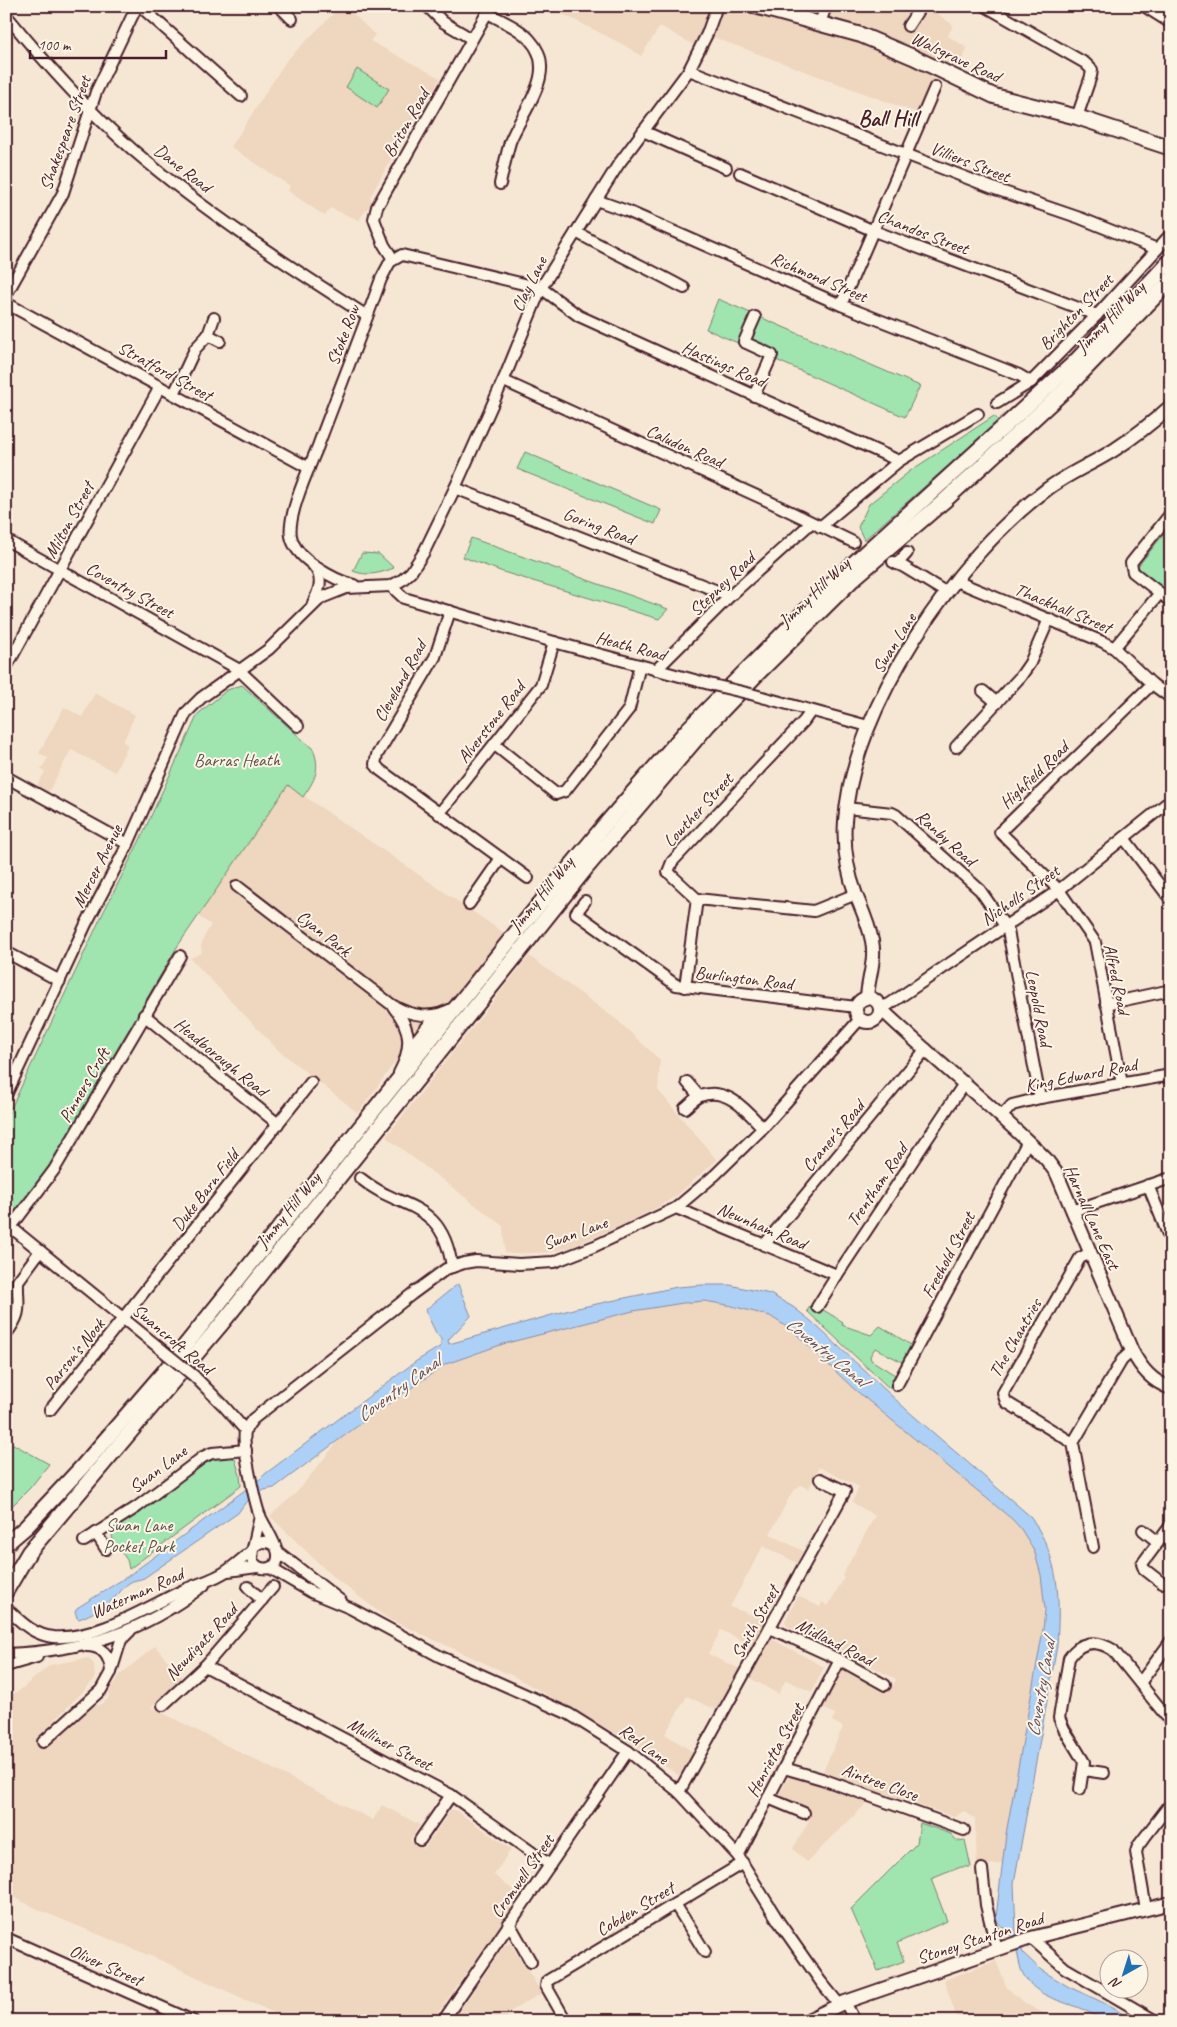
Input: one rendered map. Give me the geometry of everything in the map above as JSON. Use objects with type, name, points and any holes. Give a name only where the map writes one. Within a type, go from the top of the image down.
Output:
[{"type":"highway","name":"Walsgrave Road","points":[[755,6],[820,23],[870,39],[913,57],[988,94],[1077,117],[1171,148]]},
{"type":"highway","name":"Jimmy Hill Way","points":[[6,1544],[26,1527],[60,1491],[164,1372],[603,827],[688,729],[843,573],[1074,363],[1171,260]]},
{"type":"highway","name":"Jimmy Hill Way","points":[[6,1591],[30,1552],[210,1337],[587,867],[702,732],[758,673],[853,579],[943,502],[1067,388],[1171,280]]},
{"type":"main road","name":"Swan Lane","points":[[867,998],[873,944],[845,856],[846,808],[855,765],[868,726],[894,674],[947,593],[1007,523],[1027,505],[1062,479],[1114,450],[1139,433],[1171,406]]},
{"type":"main road","name":"Harnall Lane East","points":[[867,998],[874,999],[910,1037],[964,1082],[1046,1159],[1057,1174],[1132,1351],[1147,1374],[1163,1386],[1171,1388]]},
{"type":"main road","points":[[867,998],[860,1000],[863,1016],[878,1016],[880,1007]]},
{"type":"main road","name":"Harnall Lane East","points":[[863,1016],[910,1037]]},
{"type":"main road","name":"Stoney Stanton Road","points":[[806,2021],[842,2003],[1029,1939],[1171,1903]]},
{"type":"street","points":[[138,6],[241,96]]},
{"type":"street","name":"Shakespeare Street","points":[[6,295],[63,193],[96,92],[138,6]]},
{"type":"street","points":[[279,6],[292,19]]},
{"type":"street","points":[[426,6],[443,22],[472,39]]},
{"type":"street","name":"Clay Lane","points":[[391,586],[402,580],[417,564],[504,381],[541,288],[618,165],[689,70],[707,34],[717,6]]},
{"type":"street","points":[[820,23],[826,6]]},
{"type":"street","points":[[908,26],[921,6]]},
{"type":"street","points":[[984,6],[1085,63],[1092,70],[1092,76],[1077,117]]},
{"type":"street","points":[[1144,6],[1171,22]]},
{"type":"street","points":[[490,9],[532,41],[538,54],[540,67],[537,92],[510,142],[500,184]]},
{"type":"street","name":"Briton Road","points":[[392,259],[384,245],[374,219],[377,207],[490,9]]},
{"type":"street","name":"Dane Road","points":[[6,14],[35,50],[90,110],[134,150],[271,254],[367,316]]},
{"type":"street","name":"Villiers Street","points":[[689,70],[998,190],[1080,218],[1157,249]]},
{"type":"street","points":[[841,305],[936,87]]},
{"type":"street","points":[[643,131],[726,168]]},
{"type":"street","name":"Chandos Street","points":[[740,173],[874,231],[1097,315]]},
{"type":"street","name":"Richmond Street","points":[[596,200],[627,211],[841,305],[1019,375],[1031,382]]},
{"type":"street","points":[[576,232],[684,288]]},
{"type":"street","name":"Brighton Street","points":[[997,403],[1031,382],[1097,315],[1171,234]]},
{"type":"street","points":[[392,259],[402,256],[411,257],[541,288]]},
{"type":"street","name":"Stoke Row","points":[[311,563],[295,547],[290,530],[294,512],[367,316],[385,270],[392,259]]},
{"type":"street","name":"Hastings Road","points":[[541,288],[579,316],[900,461]]},
{"type":"street","name":"Stratford Street","points":[[6,303],[309,468]]},
{"type":"street","points":[[754,396],[772,355],[744,342],[755,317]]},
{"type":"street","points":[[174,394],[195,349],[208,335],[214,318]]},
{"type":"street","points":[[208,335],[220,341]]},
{"type":"street","name":"Caludon Road","points":[[504,381],[853,542]]},
{"type":"street","name":"Milton Street","points":[[6,668],[160,387]]},
{"type":"street","points":[[816,525],[900,461],[978,414]]},
{"type":"street","name":"Goring Road","points":[[454,488],[730,596]]},
{"type":"street","points":[[1171,513],[1131,563],[1133,572],[1171,602]]},
{"type":"street","name":"Stepney Road","points":[[656,670],[730,596],[816,525]]},
{"type":"street","name":"Coventry Street","points":[[6,540],[238,669],[298,726]]},
{"type":"street","points":[[907,553],[895,563],[947,593]]},
{"type":"street","points":[[311,563],[339,580],[363,587]]},
{"type":"street","points":[[308,610],[316,597],[320,585],[319,574],[311,563]]},
{"type":"street","name":"Thackhall Street","points":[[956,581],[1114,648],[1152,684],[1171,698]]},
{"type":"street","points":[[308,610],[321,598],[346,588],[391,586]]},
{"type":"street","name":"Heath Road","points":[[391,586],[404,598],[640,666],[868,726]]},
{"type":"street","points":[[1114,648],[1160,592]]},
{"type":"street","name":"Mercer Avenue","points":[[6,1095],[86,924],[128,844],[186,713],[201,698],[238,669],[269,648],[308,610]]},
{"type":"street","name":"Cleveland Road","points":[[440,814],[380,770],[375,764],[377,755],[435,657],[450,611]]},
{"type":"street","points":[[956,747],[1021,676],[1030,663],[1049,619]]},
{"type":"street","name":"Alverstone Road","points":[[440,814],[541,685],[554,642]]},
{"type":"street","points":[[495,745],[556,794],[565,791],[629,709],[640,666]]},
{"type":"street","name":"Highfield Road","points":[[1059,890],[1001,835],[1000,831],[1152,684]]},
{"type":"street","points":[[983,691],[997,703]]},
{"type":"street","name":"Lowther Street","points":[[697,899],[668,872],[672,862],[804,721],[811,711]]},
{"type":"street","points":[[6,777],[128,844]]},
{"type":"street","name":"Nicholls Street","points":[[880,1007],[888,1005],[1059,890],[1171,800]]},
{"type":"street","name":"Ranby Road","points":[[846,808],[896,815],[980,890],[1005,926]]},
{"type":"street","points":[[440,814],[528,878]]},
{"type":"street","points":[[1124,838],[1171,900]]},
{"type":"street","points":[[469,904],[501,858]]},
{"type":"street","name":"Cyan Park","points":[[237,886],[392,1006],[406,1013],[422,1016],[443,1013]]},
{"type":"street","name":"Alfred Road","points":[[1059,890],[1095,942],[1122,1084]]},
{"type":"street","points":[[685,987],[697,899],[814,911],[856,894]]},
{"type":"street","name":"Burlington Road","points":[[585,901],[576,913],[676,985],[863,1016]]},
{"type":"street","name":"Leopold Road","points":[[1005,926],[1008,931],[1040,1098]]},
{"type":"street","points":[[6,952],[60,981]]},
{"type":"street","name":"Pinners Croft","points":[[9,1226],[45,1183],[180,956]]},
{"type":"street","points":[[1106,1004],[1171,990]]},
{"type":"street","name":"Cyan Park","points":[[408,1051],[431,1022],[458,1005]]},
{"type":"street","name":"Cyan Park","points":[[387,1096],[403,1066],[409,1040],[406,1027],[392,1006]]},
{"type":"street","name":"Headborough Road","points":[[144,1015],[278,1124]]},
{"type":"street","name":"Swan Lane","points":[[245,1430],[258,1414],[426,1283],[452,1267],[476,1261],[519,1264],[554,1262],[595,1246],[676,1208],[763,1128],[863,1016]]},
{"type":"street","name":"Craner's Road","points":[[764,1245],[926,1049]]},
{"type":"street","name":"King Edward Road","points":[[1001,1117],[1012,1105],[1040,1098],[1171,1074]]},
{"type":"street","name":"Duke Barn Field","points":[[124,1318],[311,1082]]},
{"type":"street","points":[[687,1082],[699,1096]]},
{"type":"street","name":"Trentham Road","points":[[817,1307],[964,1082]]},
{"type":"street","points":[[685,1108],[699,1096],[710,1094],[732,1098],[763,1128]]},
{"type":"street","name":"Freehold Street","points":[[897,1385],[1028,1141]]},
{"type":"street","points":[[360,1178],[382,1192],[416,1207],[426,1215],[440,1231],[449,1252],[452,1267]]},
{"type":"street","points":[[1072,1211],[1171,1178]]},
{"type":"street","points":[[1148,1185],[1171,1242]]},
{"type":"street","name":"Newnham Road","points":[[676,1208],[837,1275]]},
{"type":"street","name":"Swancroft Road","points":[[9,1226],[194,1376],[245,1430]]},
{"type":"street","points":[[6,1334],[16,1320],[20,1308],[18,1281],[40,1250]]},
{"type":"street","name":"The Chantries","points":[[1073,1443],[1006,1402],[1002,1393],[1080,1258],[1090,1253]]},
{"type":"street","name":"Parson's Nook","points":[[50,1410],[124,1318]]},
{"type":"street","points":[[1093,1547],[1073,1443],[1122,1360],[1132,1351]]},
{"type":"street","points":[[245,1430],[246,1450],[259,1511],[276,1549],[277,1561],[270,1568],[264,1569],[257,1567],[252,1560],[252,1549],[259,1511]]},
{"type":"street","name":"Swan Lane","points":[[84,1541],[137,1507],[203,1458],[212,1453],[246,1450]]},
{"type":"street","name":"Smith Street","points":[[679,1792],[845,1491],[820,1479]]},
{"type":"street","points":[[1162,1582],[1144,1569],[1142,1564],[1171,1525]]},
{"type":"street","points":[[1143,1530],[1158,1542]]},
{"type":"street","points":[[96,1533],[106,1549]]},
{"type":"street","points":[[252,1549],[260,1542],[266,1542],[276,1549]]},
{"type":"street","name":"Waterman Road","points":[[228,1571],[252,1549]]},
{"type":"street","name":"Red Lane","points":[[276,1549],[350,1608]]},
{"type":"street","name":"Waterman Road","points":[[72,1636],[122,1621],[186,1589],[228,1571],[257,1567]]},
{"type":"street","name":"Red Lane","points":[[270,1568],[311,1592],[350,1608],[407,1640],[471,1671],[570,1714],[628,1751],[679,1792],[740,1859],[779,1922],[821,1982],[842,2003],[855,2021]]},
{"type":"street","name":"Waterman Road","points":[[6,1654],[64,1650],[130,1630],[156,1618],[185,1600],[215,1577]]},
{"type":"street","name":"Newdigate Road","points":[[248,1587],[262,1600]]},
{"type":"street","name":"Newdigate Road","points":[[163,1705],[205,1666],[273,1587]]},
{"type":"street","name":"Waterman Road","points":[[6,1608],[25,1626],[36,1633],[54,1637],[98,1634],[111,1637],[117,1646],[117,1654]]},
{"type":"street","name":"Midland Road","points":[[770,1628],[840,1660],[884,1686]]},
{"type":"street","name":"Waterman Road","points":[[43,1742],[101,1690],[111,1672],[121,1640],[130,1630]]},
{"type":"street","points":[[1140,1682],[1171,1641]]},
{"type":"street","points":[[1080,1789],[1084,1762],[1060,1723],[1059,1718],[1069,1658],[1081,1645],[1093,1642],[1104,1644],[1114,1650],[1171,1722]]},
{"type":"street","name":"Waterman Road","points":[[82,1646],[97,1647],[105,1652],[109,1658],[111,1672]]},
{"type":"street","points":[[6,1666],[64,1650]]},
{"type":"street","name":"Henrietta Street","points":[[740,1859],[768,1798],[840,1660]]},
{"type":"street","name":"Mulliner Street","points":[[205,1666],[451,1795],[550,1865]]},
{"type":"street","name":"Cromwell Street","points":[[443,2021],[628,1751]]},
{"type":"street","name":"Aintree Close","points":[[784,1768],[822,1779],[964,1830]]},
{"type":"street","points":[[1084,1770],[1104,1773]]},
{"type":"street","points":[[420,1840],[451,1795]]},
{"type":"street","points":[[768,1798],[804,1813]]},
{"type":"street","points":[[1146,1909],[1136,1852],[1138,1846],[1171,1803]]},
{"type":"street","name":"Cobden Street","points":[[566,2021],[546,1984],[547,1981],[675,1904],[740,1859]]},
{"type":"street","points":[[982,1870],[986,1905],[1000,1949]]},
{"type":"street","points":[[675,1904],[705,1952]]},
{"type":"street","points":[[509,1924],[531,1962]]},
{"type":"street","name":"Oliver Street","points":[[6,1938],[190,2020]]},
{"type":"street","points":[[1029,1939],[1066,1968],[1156,2021]]},
{"type":"shaded area","points":[[341,6],[345,6],[375,35],[370,41],[440,78],[430,97],[425,99],[370,197],[372,202],[359,220],[330,208],[325,216],[288,191],[290,186],[231,147],[286,61]]},
{"type":"shaded area","points":[[547,6],[903,6],[908,10],[902,23],[903,28],[913,30],[931,9],[953,25],[948,36],[967,48],[958,72],[943,65],[934,79],[942,84],[928,117],[710,36],[699,48],[660,26],[641,56],[626,46]]},
{"type":"shaded area","points":[[95,693],[135,715],[123,742],[128,745],[115,772],[71,750],[48,793],[36,787],[45,772],[41,770],[48,758],[39,753],[64,707],[82,717]]},
{"type":"shaded area","points":[[288,785],[504,933],[456,996],[427,1021],[414,1036],[358,1113],[278,1050],[190,958],[202,953],[203,939],[211,925],[198,916]]},
{"type":"shaded area","points":[[529,956],[617,1020],[660,1060],[658,1090],[717,1160],[676,1196],[622,1225],[571,1247],[550,1252],[514,1254],[505,1253],[503,1226],[386,1137]]},
{"type":"shaded area","points":[[704,1301],[770,1316],[793,1331],[853,1388],[1013,1520],[1035,1550],[1044,1590],[1043,1630],[1003,1864],[977,1865],[975,1819],[964,1811],[955,1817],[870,1789],[823,1771],[843,1727],[832,1721],[835,1714],[821,1707],[843,1668],[891,1690],[896,1679],[820,1640],[787,1626],[785,1621],[798,1596],[820,1607],[822,1602],[828,1606],[875,1516],[852,1502],[859,1487],[819,1467],[809,1489],[800,1485],[791,1494],[770,1534],[803,1551],[797,1563],[763,1546],[730,1607],[766,1620],[753,1646],[721,1630],[708,1654],[740,1669],[739,1671],[716,1710],[687,1696],[665,1734],[693,1752],[682,1773],[678,1775],[629,1741],[517,1678],[387,1618],[332,1576],[270,1516],[297,1492],[339,1440],[446,1364],[503,1344],[633,1311]]},
{"type":"shaded area","points":[[772,1639],[824,1667],[812,1692],[786,1680],[778,1694],[750,1678]]},
{"type":"shaded area","points":[[155,1646],[181,1676],[181,1680],[151,1707],[373,1820],[382,1805],[420,1825],[410,1840],[424,1849],[451,1810],[455,1810],[511,1849],[494,1875],[521,1896],[432,2021],[291,2021],[165,1962],[44,1912],[7,1894],[9,1891],[6,1887],[6,1697],[19,1691],[50,1665],[88,1658],[94,1664],[95,1679],[37,1738],[47,1748],[93,1706],[99,1705],[108,1699],[110,1690],[120,1675]]},
{"type":"shaded area","points":[[789,1777],[797,1777],[862,1801],[869,1801],[807,1862],[793,1849],[809,1821],[773,1804]]},
{"type":"shaded area","points":[[510,1943],[542,1993],[506,2014],[510,2021],[453,2021],[504,1946]]},
{"type":"shaded area","points":[[996,1961],[1007,1988],[1026,2004],[1059,2021],[958,2021],[944,1980]]},
{"type":"green space","points":[[357,69],[389,89],[377,108],[346,87]]},
{"type":"green space","points":[[718,299],[920,386],[905,417],[706,329]]},
{"type":"green space","points":[[994,416],[999,421],[864,540],[858,527],[869,504],[910,471]]},
{"type":"green space","points":[[525,452],[661,510],[655,524],[517,469]]},
{"type":"green space","points":[[1171,525],[1171,596],[1141,571],[1138,566]]},
{"type":"green space","points":[[471,538],[668,609],[659,619],[503,572],[463,557]]},
{"type":"green space","points":[[362,553],[379,554],[394,568],[369,574],[353,571]]},
{"type":"green space","name":"Barras Heath","points":[[242,685],[313,749],[317,768],[314,780],[303,797],[288,785],[177,947],[42,1178],[16,1212],[10,1213],[6,1211],[6,1119],[102,915],[139,842],[198,714],[227,690]]},
{"type":"green space","points":[[812,1303],[843,1322],[842,1325],[871,1335],[880,1326],[911,1345],[902,1362],[875,1348],[870,1356],[871,1360],[895,1375],[889,1388],[807,1311]]},
{"type":"green space","points":[[6,1440],[49,1464],[30,1488],[6,1512]]},
{"type":"green space","name":"Swan Lane Pocket Park","points":[[220,1455],[227,1455],[235,1459],[241,1486],[129,1569],[127,1560],[113,1540],[112,1532],[114,1527]]},
{"type":"green space","points":[[920,1823],[951,1834],[957,1841],[965,1840],[971,1867],[961,1867],[931,1879],[947,1921],[897,1943],[904,1961],[878,1971],[851,1909],[917,1843]]},
{"type":"water","name":"Coventry Canal","points":[[458,1284],[471,1316],[448,1340],[449,1344],[573,1309],[677,1287],[730,1285],[770,1294],[793,1307],[811,1321],[908,1411],[1031,1517],[1041,1533],[1053,1564],[1058,1594],[1058,1628],[1057,1646],[1014,1883],[1016,1932],[1023,1953],[1041,1970],[1069,1987],[1102,2002],[1136,2021],[1116,2022],[1105,2020],[1050,1997],[1035,1988],[1023,1974],[1013,1939],[996,1917],[1006,1834],[1043,1630],[1045,1609],[1041,1575],[1034,1550],[1013,1520],[853,1388],[793,1331],[770,1316],[704,1301],[683,1303],[633,1311],[503,1344],[446,1364],[375,1413],[274,1488],[264,1490],[245,1503],[238,1513],[144,1578],[129,1583],[103,1607],[84,1617],[77,1618],[75,1611],[77,1608],[128,1576],[415,1362],[441,1346],[441,1339],[425,1310]]},
{"type":"district","name":"Ball Hill","points":[[888,118]]}]
